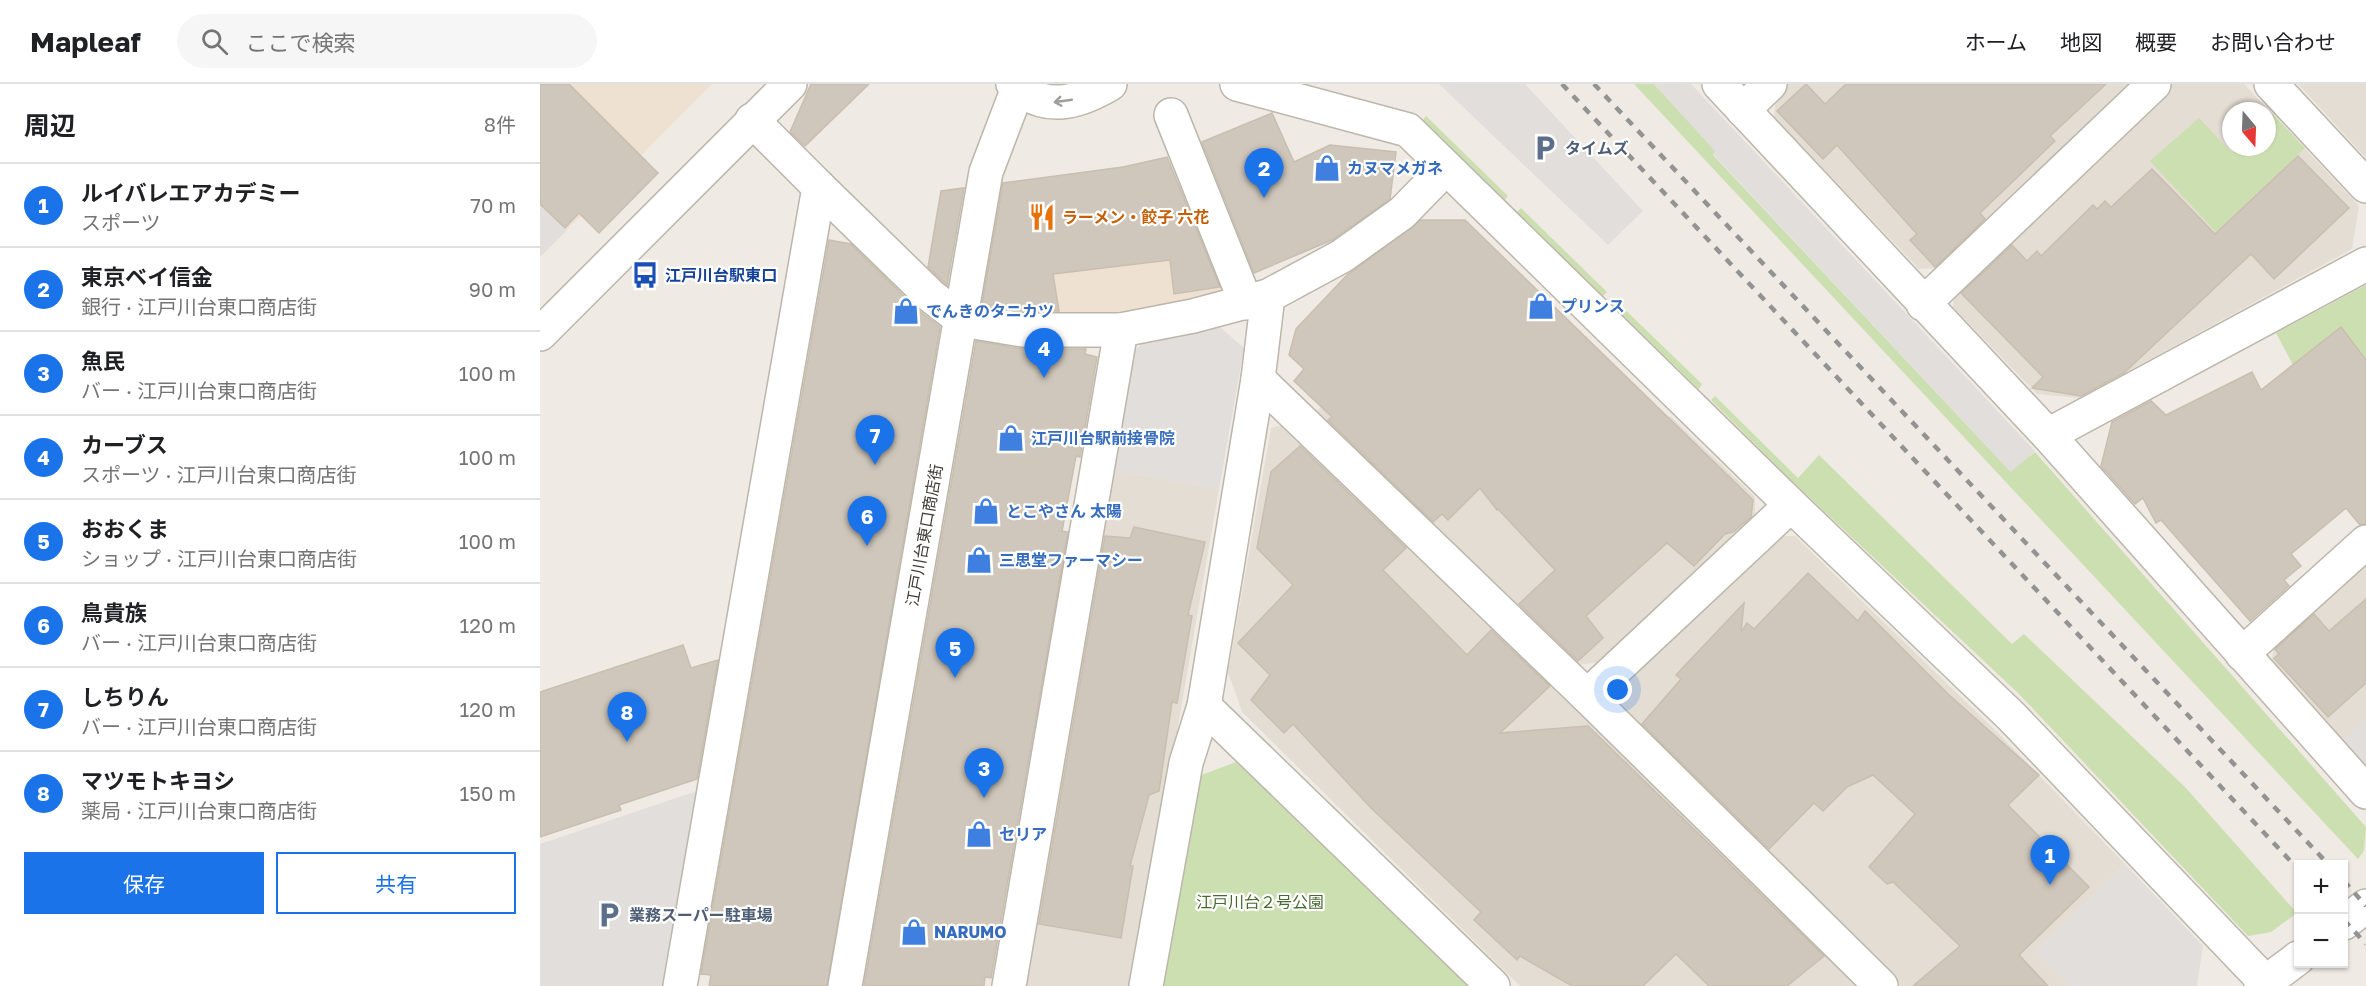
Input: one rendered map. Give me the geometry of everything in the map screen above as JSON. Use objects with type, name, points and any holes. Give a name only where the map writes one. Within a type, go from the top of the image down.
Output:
[{"type":"street","points":[[540,334],[790,84]]},
{"type":"street","points":[[1015,86],[1031,98],[1046,103],[1091,95],[1110,84]]},
{"type":"street","points":[[1237,84],[1408,130],[1445,169],[2012,717],[2266,985],[2294,961]]},
{"type":"street","points":[[1719,84],[2048,435],[2366,792]]},
{"type":"street","points":[[1743,110],[1770,84]]},
{"type":"street","points":[[1923,304],[2154,84]]},
{"type":"street","points":[[2271,84],[2366,186]]},
{"type":"street","name":"江戸川台東口商店街","points":[[845,986],[986,172],[1015,86]]},
{"type":"street","points":[[1146,986],[1186,763],[1204,706],[1258,379],[1257,299],[1171,115]]},
{"type":"street","points":[[752,120],[932,297],[962,320],[1023,330],[1121,330],[1257,299],[1342,256],[1401,213],[1445,169]]},
{"type":"street","points":[[680,986],[819,187]]},
{"type":"street","points":[[2048,435],[2366,264]]},
{"type":"street","points":[[1009,986],[1121,330]]},
{"type":"street","points":[[1258,379],[1587,696],[1881,986]]},
{"type":"street","points":[[1587,696],[1791,505]]},
{"type":"street","points":[[2242,654],[2366,542]]},
{"type":"street","points":[[1204,706],[1493,986]]},
{"type":"street","points":[[2348,919],[2366,906]]},
{"type":"shaded area","points":[[544,84],[712,84],[540,257],[540,88]]},
{"type":"shaded area","name":"タイムズ","points":[[1439,84],[1525,84],[1643,211],[1608,245]]},
{"type":"shaded area","points":[[1654,84],[1691,84],[2035,451],[2011,472],[1713,154],[1715,151]]},
{"type":"shaded area","points":[[1786,84],[2134,84],[1938,268],[1919,269],[1774,117],[1776,94]]},
{"type":"shaded area","points":[[2173,84],[2244,84],[2261,102],[2222,102],[2222,156],[2276,156],[2276,118],[2359,206],[2352,249],[2079,398],[2037,394],[1953,307],[1955,288]]},
{"type":"shaded area","points":[[2298,84],[2366,84],[2366,158]]},
{"type":"shaded area","points":[[1183,179],[1225,291],[1119,316],[1002,317],[1004,302],[1159,189]]},
{"type":"shaded area","points":[[540,204],[567,230],[540,257]]},
{"type":"shaded area","points":[[1214,322],[1244,348],[1219,489],[1113,470],[1132,353],[1148,338]]},
{"type":"shaded area","points":[[1399,327],[1586,503],[1670,416],[1755,497],[1755,521],[1600,662],[1579,665],[1317,411]]},
{"type":"shaded area","points":[[1290,423],[1860,986],[1520,986],[1242,712],[1228,672],[1271,428]]},
{"type":"shaded area","points":[[1113,470],[1219,489],[1133,986],[1022,986]]},
{"type":"shaded area","points":[[1775,536],[1795,536],[1998,733],[2125,864],[2037,951],[2070,986],[1900,986],[1617,706],[1620,680]]},
{"type":"shaded area","points":[[2366,559],[2366,766],[2272,660],[2274,643]]},
{"type":"shaded area","points":[[2366,718],[2366,766],[2343,739]]},
{"type":"shaded area","name":"業務スーパー駐車場","points":[[700,790],[666,986],[540,986],[540,844]]},
{"type":"shaded area","points":[[2125,864],[2203,946],[2197,986],[2070,986],[2036,952]]},
{"type":"green space","points":[[1634,84],[1654,84],[1716,151],[1713,155],[2010,471],[2035,452],[2366,827],[2364,851],[2358,859]]},
{"type":"green space","points":[[1426,116],[1508,196],[1505,200],[1423,120]]},
{"type":"green space","points":[[2276,117],[2305,148],[2216,232],[2150,161],[2199,118],[2222,142],[2222,156],[2276,156]]},
{"type":"green space","points":[[1521,208],[1607,292],[1603,296],[1517,212]]},
{"type":"green space","points":[[2366,285],[2366,360],[2341,328],[2293,365],[2276,333]]},
{"type":"green space","points":[[1615,300],[1702,384],[1699,389],[1611,304]]},
{"type":"green space","points":[[1715,396],[1798,478],[1819,455],[2012,644],[2024,634],[2185,787],[2294,910],[2294,915],[2271,932],[2248,936],[2019,694],[1793,482],[1711,400]]},
{"type":"green space","name":"江戸川台２号公園","points":[[1236,762],[1469,986],[1159,986],[1199,776]]},
{"type":"building","points":[[540,84],[569,84],[658,173],[599,233],[579,213],[565,228],[540,204]]},
{"type":"building","points":[[811,84],[869,84],[805,146],[790,132]]},
{"type":"building","points":[[1806,84],[1825,104],[1846,84],[2106,84],[2050,136],[2055,141],[1980,213],[1985,219],[1935,267],[1910,240],[1917,234],[1837,145],[1823,159],[1777,111]]},
{"type":"building","points":[[1272,113],[1294,162],[1330,145],[1396,152],[1390,199],[1332,240],[1254,273],[1202,142]]},
{"type":"building","points":[[2298,156],[2349,208],[2274,279],[2251,254],[2124,373],[2081,396],[2032,388],[2043,377],[1961,293],[2012,245],[2027,261],[2037,251],[2041,256],[2093,205],[2097,209],[2105,201],[2111,207],[2152,169],[2215,234]]},
{"type":"building","points":[[1167,157],[1220,287],[1174,294],[1170,260],[1053,274],[1059,311],[1025,311],[982,304],[1003,183],[1123,167]]},
{"type":"building","points":[[964,188],[947,285],[928,267],[941,191]]},
{"type":"building","points":[[1421,220],[1465,220],[1753,500],[1751,517],[1733,532],[1725,534],[1694,566],[1667,543],[1586,616],[1603,638],[1578,661],[1519,604],[1555,570],[1497,510],[1480,488],[1448,520],[1442,514],[1433,522],[1328,420],[1332,417],[1294,381],[1304,369],[1289,355],[1296,329],[1347,275]]},
{"type":"building","points":[[829,240],[851,244],[918,310],[940,327],[827,986],[709,986],[711,975],[701,974]]},
{"type":"building","points":[[2341,327],[2366,360],[2366,524],[2360,525],[2346,508],[2291,554],[2301,566],[2284,580],[2289,586],[2250,621],[2161,520],[2156,523],[2143,498],[2135,504],[2101,466],[2112,422],[2151,401],[2166,415],[2252,372],[2261,390]]},
{"type":"building","points":[[976,341],[1023,349],[1086,349],[1085,354],[1097,357],[1080,457],[1076,456],[1062,531],[1068,532],[991,978],[985,977],[984,986],[864,986]]},
{"type":"building","points":[[1300,446],[1406,548],[1383,570],[1467,655],[1491,630],[1550,686],[1500,733],[1588,726],[1824,956],[1787,986],[1709,986],[1676,954],[1643,986],[1572,986],[1520,956],[1517,960],[1474,920],[1481,912],[1371,808],[1293,724],[1284,733],[1251,700],[1270,675],[1238,643],[1293,585],[1257,548],[1271,472]]},
{"type":"building","points":[[1134,527],[1205,542],[1188,615],[1192,616],[1177,703],[1172,702],[1159,791],[1149,795],[1130,866],[1133,866],[1121,938],[1039,924],[1105,536],[1130,538]]},
{"type":"building","points":[[1808,573],[1858,621],[1865,611],[1949,695],[2039,775],[2008,805],[2089,887],[2019,955],[2048,986],[1913,986],[1960,946],[1893,882],[1887,884],[1869,867],[1915,814],[1873,775],[1847,787],[1823,811],[1814,803],[1769,849],[1642,724],[1681,679],[1676,675],[1744,603],[1741,632],[1747,623],[1754,629]]},
{"type":"building","points":[[2366,599],[2366,683],[2328,717],[2274,658],[2279,654],[2275,649],[2314,614],[2329,631]]},
{"type":"building","points":[[683,645],[691,668],[718,660],[697,779],[619,805],[621,810],[540,837],[540,692]]},
{"type":"railway","points":[[1562,84],[2294,865]]},
{"type":"railway","points":[[1594,84],[2324,860]]},
{"type":"railway","points":[[2348,886],[2366,906]]},
{"type":"railway","points":[[2348,924],[2366,944]]},
{"type":"place","name":"タイムズ","points":[[1545,148]]},
{"type":"place","name":"カヌマメガネ","points":[[1327,168]]},
{"type":"place","name":"東京ベイ信金","points":[[1264,198]]},
{"type":"place","name":"ラーメン・餃子 六花","points":[[1042,217]]},
{"type":"place","name":"江戸川台駅東口","points":[[645,275]]},
{"type":"place","name":"プリンス","points":[[1541,306]]},
{"type":"place","name":"でんきのタニカツ","points":[[906,311]]},
{"type":"place","name":"カーブス","points":[[1044,378]]},
{"type":"place","name":"江戸川台駅前接骨院","points":[[1011,438]]},
{"type":"place","name":"しちりん","points":[[875,465]]},
{"type":"place","name":"とこやさん 太陽","points":[[986,511]]},
{"type":"place","name":"鳥貴族","points":[[867,546]]},
{"type":"place","name":"三思堂ファーマシー","points":[[979,560]]},
{"type":"place","name":"おおくま","points":[[955,678]]},
{"type":"place","name":"マツモトキヨシ","points":[[627,742]]},
{"type":"place","name":"魚民","points":[[984,798]]},
{"type":"place","name":"セリア","points":[[979,834]]},
{"type":"place","name":"ルイバレエアカデミー","points":[[2050,885]]},
{"type":"place","name":"業務スーパー駐車場","points":[[609,915]]},
{"type":"place","name":"NARUMO","points":[[914,932]]}]
